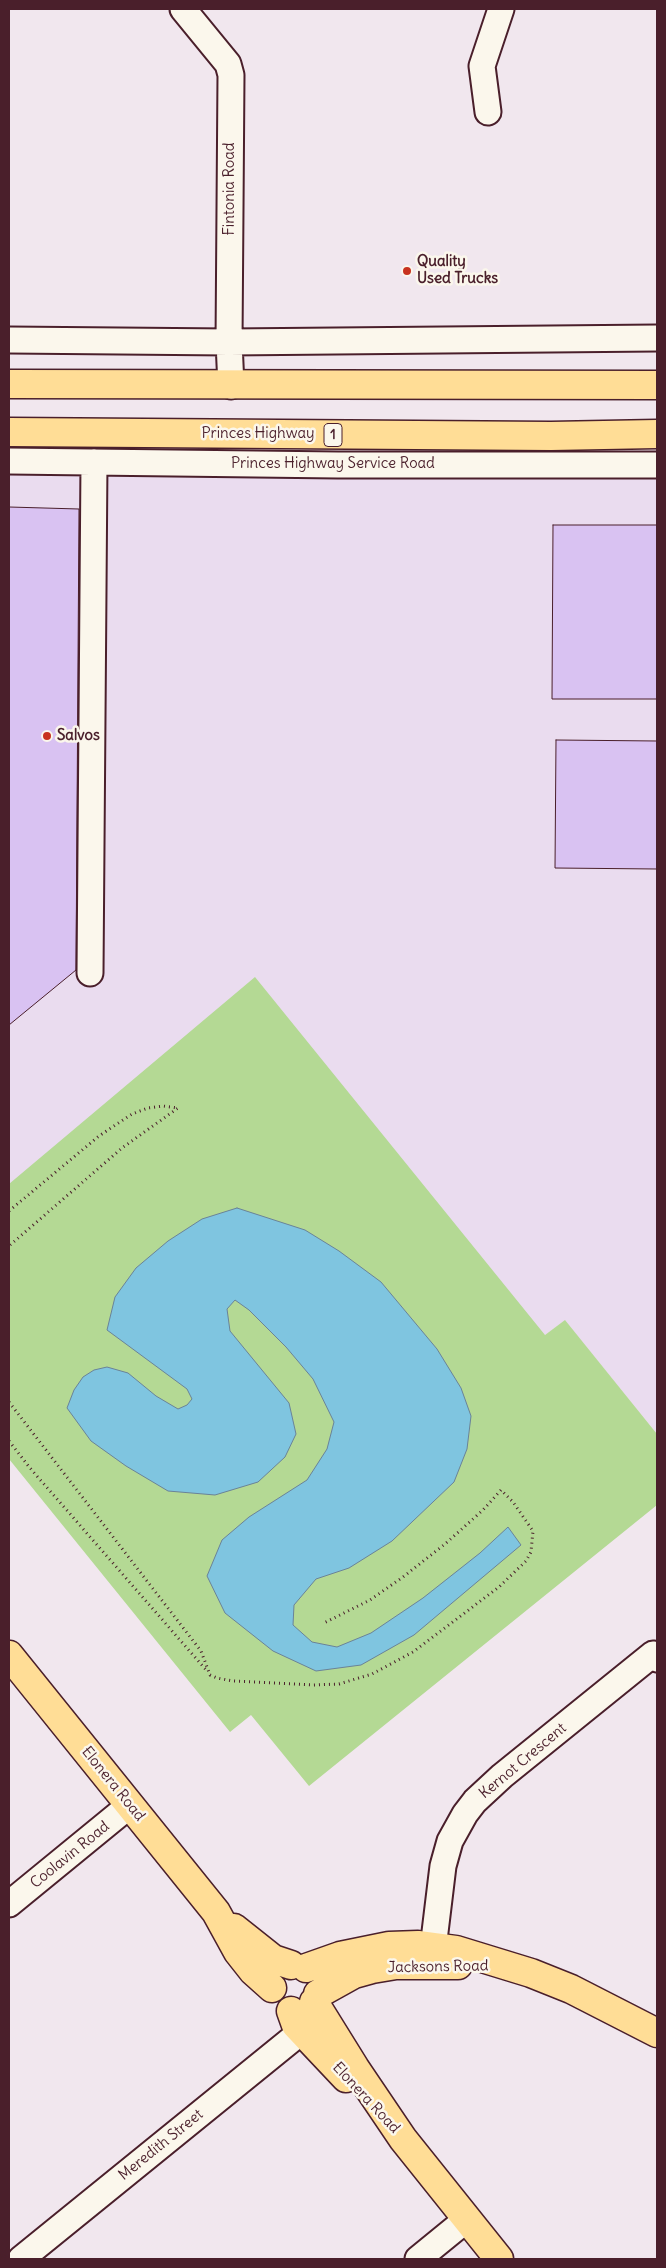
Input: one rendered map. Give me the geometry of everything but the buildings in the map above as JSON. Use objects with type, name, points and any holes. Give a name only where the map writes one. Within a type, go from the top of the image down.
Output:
[{"type":"main road","points":[[9,384],[232,386],[657,385]]},
{"type":"main road","name":"Princes Highway","points":[[9,432],[551,436],[657,434]]},
{"type":"main road","name":"Elonera Road","points":[[9,1655],[216,1912],[238,1952],[253,1971],[272,1988]]},
{"type":"main road","name":"Elonera Road","points":[[216,1912],[273,1959],[298,1966]]},
{"type":"main road","name":"Jacksons Road","points":[[298,1966],[389,1946],[418,1945],[433,1956]]},
{"type":"main road","name":"Jacksons Road","points":[[306,2010],[348,1977],[372,1969],[456,1950],[531,1973],[571,1989],[657,2033]]},
{"type":"main road","points":[[298,1966],[316,1978],[306,2010],[277,2003],[273,1996],[272,1988],[277,1974],[298,1966]]},
{"type":"main road","name":"Elonera Road","points":[[306,2010],[355,2068],[403,2139],[499,2259]]},
{"type":"street","name":"Fintonia Road","points":[[183,9],[228,64],[231,75],[228,342],[232,386]]},
{"type":"street","points":[[488,112],[482,66],[501,9]]},
{"type":"street","points":[[9,340],[228,342],[657,338]]},
{"type":"street","name":"Princes Highway Service Road","points":[[9,461],[657,466]]},
{"type":"street","points":[[90,973],[94,462]]},
{"type":"street","name":"Kernot Crescent","points":[[433,1956],[443,1866],[450,1841],[465,1814],[475,1801],[502,1776],[653,1654],[657,1658]]},
{"type":"street","name":"Coolavin Road","points":[[9,1904],[130,1805]]},
{"type":"street","name":"Meredith Street","points":[[21,2259],[306,2010]]},
{"type":"street","points":[[418,2259],[467,2220]]},
{"type":"path","points":[[9,1211],[99,1136],[132,1114],[148,1108],[163,1106],[178,1108],[122,1148],[9,1246]]},
{"type":"path","points":[[9,1402],[201,1651],[210,1675]]},
{"type":"path","points":[[9,1440],[30,1468],[210,1675],[233,1681],[313,1685],[339,1684],[372,1674],[413,1652],[499,1587],[526,1561],[531,1552],[533,1532],[524,1517],[501,1490],[476,1516],[403,1577],[370,1600],[324,1623]]},
{"type":"shaded area","points":[[9,470],[657,475],[657,1434],[565,1321],[545,1335],[9,1184]]},
{"type":"green space","points":[[255,977],[545,1335],[565,1320],[657,1434],[657,1505],[309,1786],[251,1715],[230,1732],[9,1459],[9,1184]]},
{"type":"water","points":[[237,1208],[305,1230],[339,1251],[381,1282],[437,1349],[461,1388],[471,1416],[467,1449],[454,1482],[392,1541],[349,1568],[316,1579],[294,1605],[293,1625],[312,1642],[337,1647],[371,1633],[423,1598],[480,1553],[508,1527],[521,1545],[414,1635],[361,1665],[316,1671],[273,1651],[225,1613],[207,1576],[222,1540],[249,1517],[307,1480],[327,1449],[334,1422],[313,1379],[286,1347],[249,1310],[235,1300],[227,1309],[230,1331],[289,1403],[296,1434],[285,1457],[258,1482],[215,1495],[168,1491],[126,1466],[91,1441],[67,1408],[74,1390],[83,1377],[94,1370],[107,1367],[128,1373],[156,1396],[178,1409],[187,1405],[192,1399],[187,1389],[107,1330],[115,1297],[136,1268],[168,1241],[202,1219]]},
{"type":"place","name":"Quality Used Trucks","points":[[407,271]]},
{"type":"place","name":"Salvos","points":[[47,736]]}]
